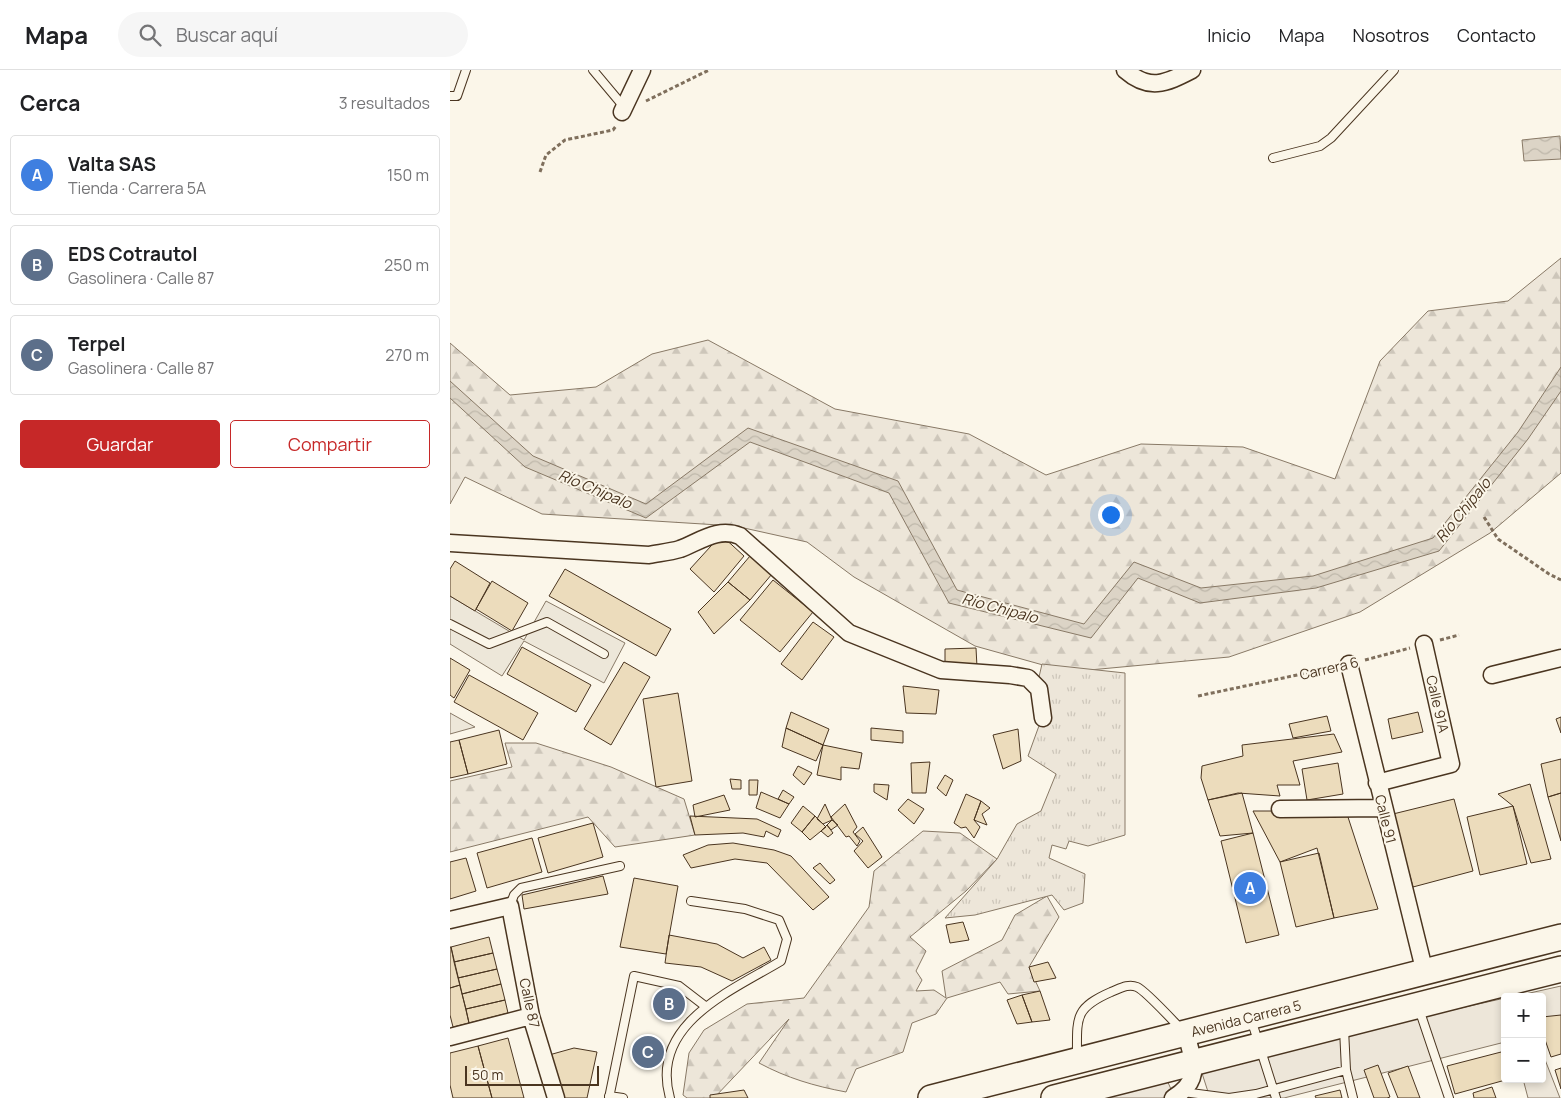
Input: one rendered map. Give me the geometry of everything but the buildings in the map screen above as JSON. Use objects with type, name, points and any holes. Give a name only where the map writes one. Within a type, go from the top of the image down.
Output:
[{"type":"main road","name":"Avenida Carrera 5","points":[[931,1098],[1561,937]]},
{"type":"main road","name":"Avenida Carrera 5","points":[[1054,1098],[1561,969]]},
{"type":"street","points":[[623,110],[642,70]]},
{"type":"street","points":[[1125,70],[1139,82],[1156,83],[1176,78],[1192,70]]},
{"type":"street","points":[[450,543],[649,555],[679,549],[715,534],[730,531],[740,536],[849,633],[942,670],[1010,674],[1028,678],[1039,689],[1043,718]]},
{"type":"street","name":"Calle 91A","points":[[1377,782],[1451,764],[1424,644]]},
{"type":"street","points":[[1492,675],[1561,658]]},
{"type":"street","name":"Calle 91","points":[[1349,664],[1425,973]]},
{"type":"street","points":[[1280,809],[1384,808]]},
{"type":"street","points":[[450,920],[510,906]]},
{"type":"street","name":"Calle 87","points":[[510,906],[531,1016],[556,1098]]},
{"type":"street","points":[[450,1037],[531,1016]]},
{"type":"street","points":[[1178,1095],[1194,1077],[1194,1062],[1186,1033]]},
{"type":"lane","points":[[450,96],[457,96],[466,70]]},
{"type":"lane","points":[[593,70],[623,110]]},
{"type":"lane","points":[[1273,158],[1320,146],[1330,138],[1394,70]]},
{"type":"lane","points":[[450,624],[489,644],[547,622],[604,654]]},
{"type":"lane","points":[[510,906],[514,895],[521,888],[620,866]]},
{"type":"lane","points":[[670,1098],[667,1076],[675,1043],[688,1023],[705,1006],[781,961],[787,939],[779,920],[745,909],[691,902]]},
{"type":"lane","points":[[623,1098],[609,1097],[634,976],[679,986],[705,1006]]},
{"type":"lane","points":[[1077,1061],[1077,1033],[1082,1011],[1091,1001],[1126,986],[1138,987],[1186,1033]]},
{"type":"lane","points":[[1417,1005],[1425,1034],[1449,1098]]},
{"type":"lane","points":[[1250,1017],[1276,1098]]},
{"type":"lane","points":[[1344,1024],[1346,1070],[1353,1098]]},
{"type":"lane","points":[[1178,1095],[1229,1098],[1256,1094],[1346,1070]]},
{"type":"path","points":[[540,172],[546,155],[565,140],[613,130],[623,110],[709,70]]},
{"type":"path","points":[[1484,517],[1498,539],[1548,574],[1561,580]]},
{"type":"path","name":"Carrera 6","points":[[1198,696],[1349,664],[1459,635]]},
{"type":"green space","points":[[1561,258],[1561,473],[1490,533],[1360,612],[1229,657],[1068,672],[975,646],[854,577],[807,542],[735,526],[542,514],[465,477],[450,504],[450,343],[510,395],[596,387],[652,354],[708,340],[835,409],[969,434],[1046,475],[1141,444],[1243,447],[1335,479],[1380,361],[1428,311],[1508,301]]},
{"type":"green space","points":[[1042,664],[1125,673],[1125,835],[1088,846],[1069,841],[1066,849],[1052,845],[1049,858],[1085,874],[1083,903],[1064,910],[1052,895],[975,915],[945,918],[997,859],[1017,824],[1041,811],[1056,774],[1028,756],[1040,723],[1036,690]]},
{"type":"green space","points":[[505,743],[536,743],[611,767],[684,799],[695,835],[615,847],[588,817],[450,852],[450,781],[512,767]]},
{"type":"green space","points":[[923,831],[960,833],[997,859],[966,891],[910,937],[926,951],[916,971],[922,980],[916,991],[934,990],[946,998],[942,971],[1002,940],[1015,915],[1047,896],[1059,917],[1029,967],[1040,991],[1008,994],[1000,982],[947,998],[936,1014],[912,1023],[903,1052],[856,1069],[846,1092],[801,1081],[759,1063],[789,1019],[714,1098],[687,1098],[683,1095],[689,1053],[704,1030],[747,1004],[804,998],[869,907],[874,871]]},
{"type":"green space","points":[[1561,986],[1561,1028],[1546,1031],[1546,993],[1530,993]]},
{"type":"green space","points":[[1501,999],[1501,1043],[1284,1098],[1210,1098],[1200,1067]]},
{"type":"green space","points":[[1546,1062],[1560,1098],[1528,1098],[1524,1083],[1546,1083]]},
{"type":"green space","points":[[1166,1078],[1175,1098],[1090,1098]]},
{"type":"shaded area","points":[[450,596],[524,640],[546,601],[625,643],[604,683],[524,641],[502,676],[450,644]]},
{"type":"shaded area","points":[[450,713],[475,727],[450,734]]},
{"type":"water","points":[[1560,136],[1561,159],[1524,161],[1522,140]]},
{"type":"water","name":"Río Chipalo","points":[[1561,367],[1561,391],[1528,439],[1439,551],[1316,588],[1200,603],[1138,578],[1091,638],[949,603],[889,493],[750,442],[646,518],[525,467],[450,398],[450,381],[533,456],[646,504],[748,428],[898,481],[957,590],[1084,624],[1134,562],[1201,588],[1313,576],[1433,538],[1518,432]]},
{"type":"place","name":"Valta SAS","points":[[1250,888]]},
{"type":"place","name":"EDS Cotrautol","points":[[669,1004]]},
{"type":"place","name":"Terpel","points":[[648,1052]]}]
